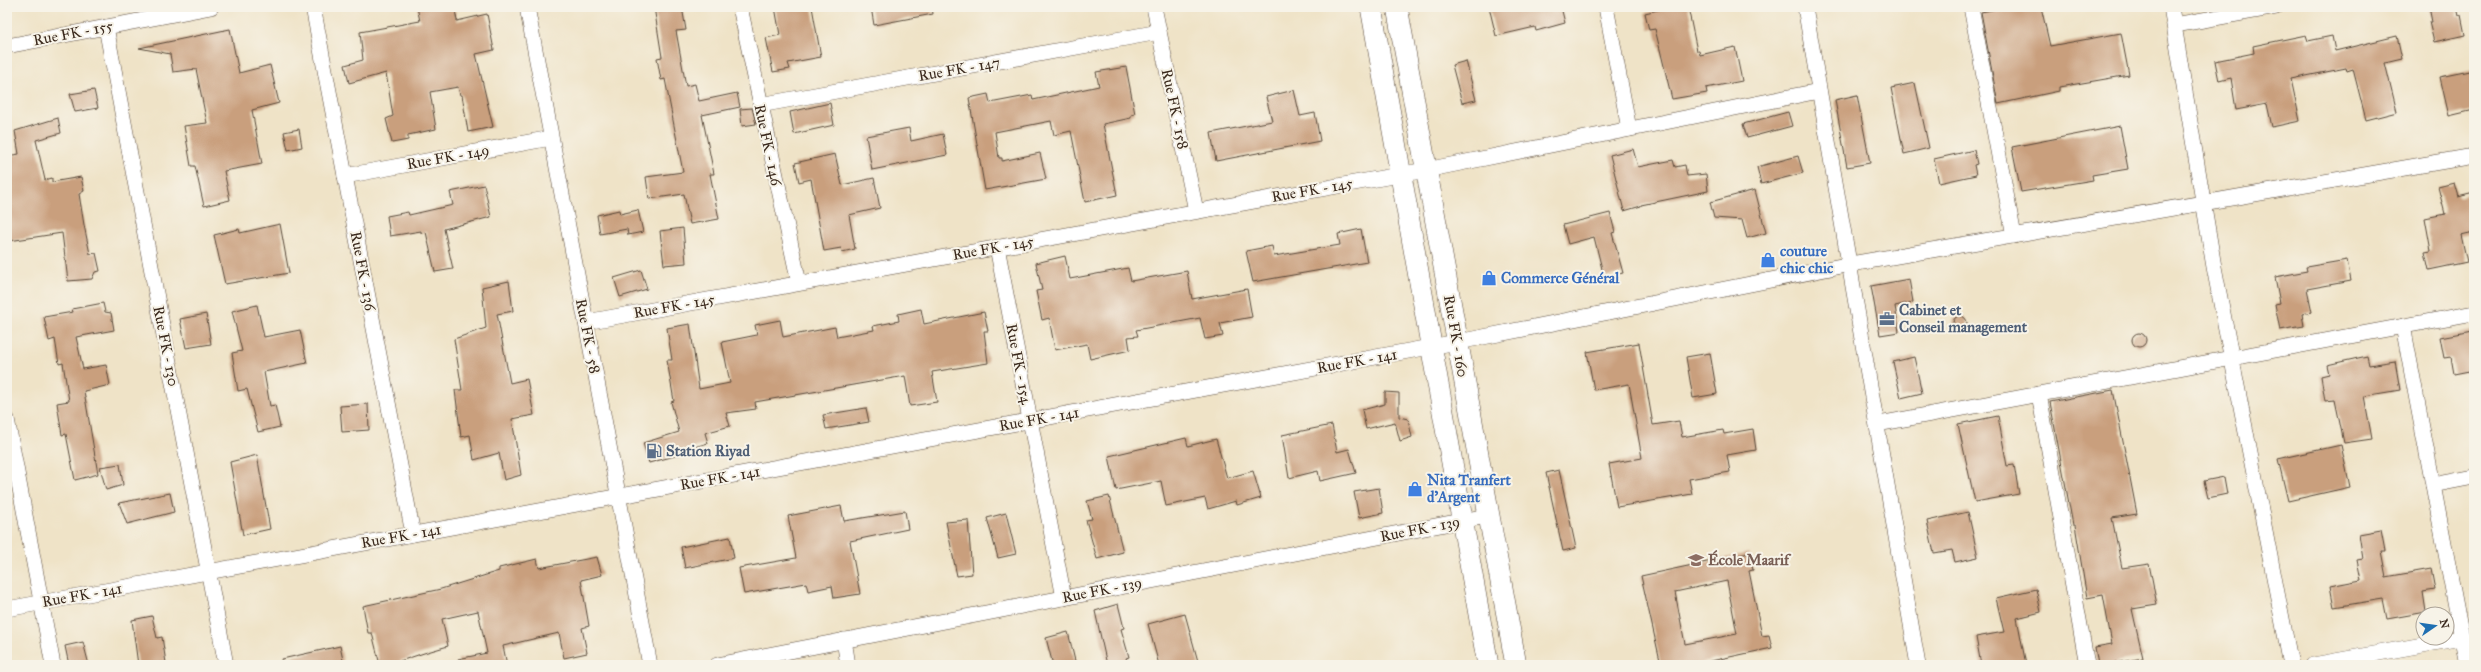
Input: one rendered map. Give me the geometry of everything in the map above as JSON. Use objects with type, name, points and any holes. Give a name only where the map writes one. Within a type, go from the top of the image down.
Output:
[{"type":"main road","name":"Rue FK - 160","points":[[1371,7],[1433,347],[1488,665]]},
{"type":"main road","name":"Rue FK - 160","points":[[1397,7],[1487,516],[1516,665]]},
{"type":"street","name":"Rue FK - 155","points":[[7,46],[211,7]]},
{"type":"street","name":"Rue FK - 136","points":[[313,7],[413,534]]},
{"type":"street","name":"Rue FK - 58","points":[[527,7],[650,665]]},
{"type":"street","name":"Rue FK - 146","points":[[740,7],[799,283]]},
{"type":"street","name":"Rue FK - 158","points":[[1154,7],[1196,211]]},
{"type":"street","points":[[1606,7],[1629,130]]},
{"type":"street","points":[[1805,7],[1851,264],[1918,665]]},
{"type":"street","points":[[1971,7],[2014,236]]},
{"type":"street","points":[[2171,7],[2205,202],[2214,267],[2233,358],[2291,665]]},
{"type":"street","points":[[2175,25],[2276,7]]},
{"type":"street","name":"Rue FK - 130","points":[[106,27],[226,665]]},
{"type":"street","name":"Rue FK - 147","points":[[760,105],[1159,32]]},
{"type":"street","name":"Rue FK - 145","points":[[586,322],[1426,170],[1819,91]]},
{"type":"street","name":"Rue FK - 149","points":[[345,176],[551,138]]},
{"type":"street","name":"Rue FK - 141","points":[[7,609],[1433,347],[1457,341],[1851,264],[2474,156]]},
{"type":"street","name":"Rue FK - 154","points":[[997,247],[1064,598]]},
{"type":"street","points":[[1878,424],[2474,313]]},
{"type":"street","points":[[2403,326],[2467,665]]},
{"type":"street","points":[[2039,394],[2087,665]]},
{"type":"street","points":[[7,422],[53,665]]},
{"type":"street","points":[[2433,485],[2474,477]]},
{"type":"street","name":"Rue FK - 139","points":[[716,665],[1487,516]]},
{"type":"street","points":[[2313,665],[2462,638]]},
{"type":"street","points":[[844,640],[848,665]]},
{"type":"building","points":[[417,7],[451,7],[452,10],[455,10],[457,21],[487,14],[494,50],[476,54],[493,127],[468,132],[462,95],[460,95],[458,87],[430,92],[436,129],[408,135],[408,140],[392,143],[386,119],[393,116],[386,73],[349,83],[345,65],[363,60],[360,32],[420,21]]},
{"type":"building","points":[[654,7],[682,7],[686,30],[676,31],[686,86],[695,84],[699,101],[737,93],[740,107],[702,115],[714,174],[710,174],[719,219],[690,224],[684,194],[649,199],[646,177],[683,172],[665,79],[661,80],[657,58],[662,57]]},
{"type":"building","points":[[775,7],[812,7],[821,57],[788,63],[790,69],[773,72],[766,38],[780,35]]},
{"type":"building","points":[[871,7],[932,7],[933,14],[874,25]]},
{"type":"building","points":[[1489,7],[1561,7],[1565,23],[1536,31],[1535,27],[1496,36]]},
{"type":"building","points":[[1670,7],[1688,7],[1697,51],[1699,51],[1700,55],[1735,47],[1742,81],[1706,88],[1707,93],[1672,99],[1655,29],[1649,30],[1645,13]]},
{"type":"building","points":[[2007,7],[2041,7],[2050,46],[2121,33],[2129,75],[2059,87],[2059,91],[1998,104],[1981,12]]},
{"type":"building","points":[[2429,7],[2456,7],[2458,16],[2461,15],[2465,35],[2434,42],[2429,22],[2432,22]]},
{"type":"building","points":[[230,29],[239,73],[270,65],[279,103],[252,110],[262,164],[224,171],[230,200],[204,206],[195,166],[191,166],[184,126],[207,123],[196,69],[173,72],[170,54],[139,48]]},
{"type":"building","points":[[2306,35],[2308,41],[2332,36],[2335,51],[2397,36],[2402,59],[2385,63],[2397,112],[2366,120],[2353,69],[2347,71],[2346,68],[2291,79],[2300,121],[2272,127],[2267,104],[2236,110],[2231,78],[2219,81],[2215,61],[2254,53],[2253,46]]},
{"type":"building","points":[[1466,61],[1476,100],[1462,103],[1452,65]]},
{"type":"building","points":[[1126,67],[1135,114],[1131,115],[1131,118],[1103,124],[1117,195],[1085,202],[1071,131],[1054,135],[1051,121],[995,132],[999,158],[1002,158],[1002,161],[1040,153],[1046,179],[985,190],[969,98],[988,94],[990,103],[1032,95],[1033,100],[1099,86],[1096,72]]},
{"type":"building","points":[[2474,70],[2474,110],[2449,116],[2440,77]]},
{"type":"building","points":[[1915,83],[1929,148],[1904,154],[1891,88]]},
{"type":"building","points":[[94,90],[98,108],[75,112],[70,94]]},
{"type":"building","points":[[1294,90],[1300,116],[1315,113],[1320,141],[1216,161],[1211,133],[1272,121],[1266,97]]},
{"type":"building","points":[[1857,95],[1870,163],[1847,167],[1835,100]]},
{"type":"building","points":[[830,103],[834,125],[794,134],[790,112]]},
{"type":"building","points":[[752,108],[756,124],[742,126],[740,109]]},
{"type":"building","points":[[1788,112],[1792,126],[1747,138],[1743,124]]},
{"type":"building","points":[[58,118],[61,133],[36,140],[45,180],[52,178],[52,182],[81,177],[84,191],[79,194],[84,225],[90,254],[96,253],[100,271],[95,272],[92,279],[68,281],[62,233],[9,241],[7,234],[7,156],[19,154],[15,131]]},
{"type":"building","points":[[2120,126],[2128,169],[2092,175],[2093,180],[2021,192],[2012,147]]},
{"type":"building","points":[[909,128],[911,141],[943,134],[947,155],[872,170],[866,136]]},
{"type":"building","points":[[299,129],[302,147],[288,150],[284,132]]},
{"type":"building","points":[[1633,149],[1638,167],[1673,160],[1675,167],[1685,165],[1687,176],[1706,174],[1708,191],[1641,205],[1624,211],[1610,155]]},
{"type":"building","points":[[1974,150],[1977,164],[1974,165],[1976,175],[1939,183],[1934,159]]},
{"type":"building","points":[[835,154],[842,185],[874,178],[880,208],[849,215],[855,249],[842,252],[841,248],[824,251],[811,179],[799,182],[795,163]]},
{"type":"building","points":[[1798,156],[1803,173],[1761,184],[1757,167]]},
{"type":"building","points":[[2454,183],[2458,197],[2474,193],[2474,232],[2461,235],[2467,262],[2429,270],[2425,252],[2431,251],[2425,218],[2445,214],[2438,187]]},
{"type":"building","points":[[484,185],[491,217],[444,229],[453,269],[435,272],[426,232],[421,233],[421,231],[390,236],[387,216],[408,212],[409,215],[453,205],[450,192]]},
{"type":"building","points":[[1755,190],[1766,233],[1747,238],[1742,220],[1714,218],[1710,202]]},
{"type":"building","points":[[619,210],[620,214],[638,210],[643,232],[628,235],[627,229],[600,234],[597,215]]},
{"type":"building","points":[[1610,213],[1615,232],[1612,233],[1623,273],[1604,277],[1594,237],[1568,244],[1563,225]]},
{"type":"building","points":[[280,224],[289,273],[225,284],[214,235],[239,229],[240,233]]},
{"type":"building","points":[[683,228],[686,263],[664,265],[660,231]]},
{"type":"building","points":[[1361,229],[1367,262],[1253,282],[1246,251],[1272,246],[1274,256],[1340,245],[1338,234]]},
{"type":"building","points":[[1065,256],[1070,279],[1128,268],[1131,281],[1187,271],[1192,299],[1247,289],[1252,317],[1220,323],[1223,336],[1205,339],[1200,318],[1136,330],[1138,336],[1128,337],[1130,350],[1090,359],[1087,344],[1055,350],[1049,318],[1042,320],[1036,291],[1042,290],[1036,263]]},
{"type":"building","points":[[2347,260],[2351,281],[2307,289],[2312,312],[2302,314],[2304,326],[2280,330],[2275,304],[2280,303],[2275,277],[2307,271],[2306,267]]},
{"type":"building","points":[[641,270],[647,289],[620,297],[614,278]]},
{"type":"building","name":"Cabinet et Conseil management","points":[[1909,279],[1913,302],[1895,306],[1899,332],[1880,335],[1871,286]]},
{"type":"building","points":[[509,281],[513,311],[497,314],[510,383],[527,379],[534,415],[512,419],[521,475],[504,480],[499,453],[474,460],[470,435],[461,437],[455,390],[462,390],[454,339],[486,328],[482,287]]},
{"type":"building","points":[[103,303],[105,312],[111,313],[114,330],[76,337],[83,369],[106,365],[110,385],[84,391],[98,474],[75,480],[66,434],[62,435],[57,403],[69,401],[63,363],[59,364],[55,339],[49,341],[44,317],[73,312],[72,309]]},
{"type":"building","points":[[257,305],[264,337],[300,330],[307,363],[264,372],[270,406],[275,405],[280,427],[258,432],[247,389],[238,391],[232,353],[242,351],[232,311]]},
{"type":"building","points":[[921,309],[924,324],[984,312],[988,331],[984,331],[988,363],[932,372],[937,402],[910,406],[905,376],[755,402],[756,409],[726,413],[730,426],[705,433],[708,443],[681,451],[682,454],[649,463],[643,443],[679,432],[671,402],[674,401],[667,360],[672,360],[667,328],[690,324],[699,389],[730,383],[722,342],[757,335],[755,325],[780,320],[783,337],[835,327],[837,337],[874,330],[873,326],[899,321],[898,314]]},
{"type":"building","points":[[206,314],[211,344],[186,348],[180,319]]},
{"type":"building","points":[[1957,316],[1963,316],[1967,320],[1967,326],[1963,330],[1957,330],[1953,326],[1953,320]]},
{"type":"building","points":[[2472,331],[2474,370],[2454,374],[2451,357],[2444,358],[2440,337]]},
{"type":"building","points":[[2136,333],[2142,333],[2146,337],[2146,343],[2142,347],[2136,347],[2132,343],[2132,337]]},
{"type":"building","points":[[1639,343],[1653,425],[1679,421],[1682,437],[1723,430],[1724,434],[1753,429],[1756,450],[1727,455],[1730,472],[1689,479],[1692,494],[1617,507],[1609,464],[1642,458],[1629,384],[1594,390],[1587,352]]},
{"type":"building","points":[[1710,353],[1717,394],[1693,398],[1686,357]]},
{"type":"building","points":[[2367,356],[2369,365],[2395,361],[2400,390],[2364,396],[2372,439],[2344,443],[2335,400],[2325,401],[2321,376],[2329,374],[2327,365]]},
{"type":"building","points":[[1914,357],[1922,393],[1901,398],[1893,362]]},
{"type":"building","points":[[2113,390],[2137,514],[2112,518],[2122,568],[2149,564],[2157,605],[2132,609],[2143,658],[2115,663],[2116,665],[2098,665],[2095,647],[2112,644],[2103,595],[2087,598],[2075,525],[2073,525],[2050,402]]},
{"type":"building","points":[[1385,392],[1399,393],[1399,417],[1408,419],[1412,437],[1400,441],[1395,422],[1366,429],[1362,410],[1385,404]]},
{"type":"building","points":[[368,404],[369,430],[342,432],[340,406]]},
{"type":"building","points":[[866,408],[869,422],[826,429],[823,415]]},
{"type":"building","points":[[1998,416],[2007,466],[2014,465],[2019,494],[1975,502],[1958,424]]},
{"type":"building","points":[[1332,425],[1337,452],[1349,449],[1356,473],[1320,481],[1318,471],[1289,478],[1282,435]]},
{"type":"building","points":[[1186,438],[1188,446],[1216,439],[1227,478],[1253,471],[1261,498],[1237,505],[1236,501],[1208,509],[1205,498],[1166,506],[1161,481],[1116,490],[1109,456]]},
{"type":"building","points":[[2341,445],[2350,487],[2288,501],[2278,459]]},
{"type":"building","points":[[257,455],[270,529],[243,535],[230,462]]},
{"type":"building","points":[[120,464],[123,485],[106,490],[100,467]]},
{"type":"building","points":[[1559,470],[1576,548],[1563,551],[1546,473]]},
{"type":"building","points":[[2224,477],[2227,494],[2208,498],[2204,481]]},
{"type":"building","points":[[1379,488],[1383,513],[1359,518],[1354,492]]},
{"type":"building","points":[[170,493],[174,512],[127,524],[119,503]]},
{"type":"building","points":[[1109,496],[1123,552],[1097,559],[1086,520],[1092,519],[1087,501]]},
{"type":"building","points":[[841,506],[844,521],[905,511],[908,529],[850,541],[860,594],[834,598],[832,586],[808,591],[806,583],[744,594],[739,568],[796,558],[788,516]]},
{"type":"building","points":[[1968,512],[1978,557],[1955,562],[1952,550],[1934,553],[1927,521]]},
{"type":"building","points":[[1006,513],[1016,554],[998,558],[987,518]]},
{"type":"building","points":[[968,520],[972,574],[957,576],[946,522]]},
{"type":"building","points":[[2381,530],[2385,551],[2381,551],[2386,577],[2431,569],[2435,590],[2423,592],[2425,606],[2415,606],[2415,614],[2387,619],[2383,599],[2334,607],[2330,586],[2361,580],[2357,560],[2363,559],[2359,534]]},
{"type":"building","points":[[730,537],[734,558],[685,568],[681,547]]},
{"type":"building","points":[[1749,553],[1753,570],[1749,571],[1762,636],[1769,635],[1772,648],[1692,665],[1661,665],[1641,576]],"holes":[[[1727,581],[1737,634],[1685,644],[1675,592]]]},
{"type":"building","points":[[597,557],[602,575],[581,580],[589,626],[582,628],[587,653],[564,658],[559,633],[503,646],[507,665],[459,665],[458,659],[487,653],[478,611],[442,619],[448,646],[400,661],[400,663],[380,665],[372,633],[368,633],[363,606],[441,589],[499,571],[499,568],[537,559],[539,568]]},
{"type":"building","points":[[2036,589],[2041,612],[2017,618],[2026,665],[1981,665],[1976,637],[2004,632],[1996,598]]},
{"type":"building","points":[[1118,604],[1124,628],[1121,629],[1129,657],[1126,658],[1128,665],[1107,665],[1095,611]]},
{"type":"building","points":[[1185,614],[1199,665],[1159,665],[1148,624]]},
{"type":"building","points":[[152,616],[157,638],[162,637],[166,663],[138,665],[132,620]]},
{"type":"building","points":[[1068,632],[1076,665],[1053,665],[1046,638]]},
{"type":"building","points":[[83,642],[89,665],[69,665],[65,646]]},
{"type":"building","points":[[340,646],[344,665],[283,665],[282,659]]},
{"type":"place","name":"couture chic chic","points":[[1768,260]]},
{"type":"place","name":"Commerce Général","points":[[1489,278]]},
{"type":"place","name":"Cabinet et Conseil management","points":[[1887,319]]},
{"type":"place","name":"Station Riyad","points":[[654,451]]},
{"type":"place","name":"Nita Tranfert d'Argent","points":[[1415,489]]},
{"type":"place","name":"École Maarif","points":[[1696,560]]}]
